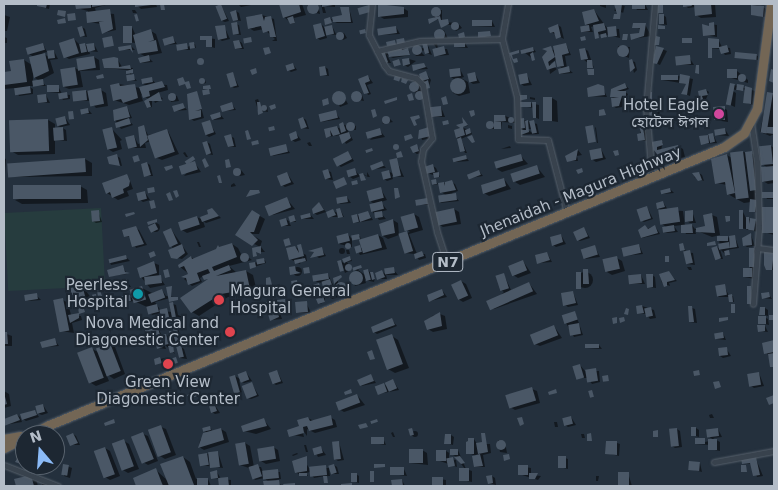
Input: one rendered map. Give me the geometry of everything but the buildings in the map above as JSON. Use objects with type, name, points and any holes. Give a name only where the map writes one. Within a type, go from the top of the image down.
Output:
[{"type":"highway","name":"Jhenaidah - Magura Highway","points":[[51,425],[724,147],[739,137],[751,121],[758,100],[771,4]]},
{"type":"highway","name":"Jhenaidah - Magura Highway","points":[[4,448],[15,441]]},
{"type":"street","points":[[372,4],[369,35],[389,71],[416,78],[423,85],[432,138],[423,149],[421,160],[437,232],[447,262]]},
{"type":"street","points":[[508,4],[502,39],[517,97],[518,139],[548,140],[567,213]]},
{"type":"street","points":[[652,178],[646,108],[655,4]]},
{"type":"street","points":[[377,51],[420,41],[502,39]]},
{"type":"street","points":[[751,121],[757,162],[757,248],[753,304]]},
{"type":"street","points":[[757,248],[774,250]]},
{"type":"street","points":[[714,462],[774,451]]},
{"type":"street","points":[[4,465],[58,486]]},
{"type":"green space","points":[[101,208],[105,286],[8,291],[4,213]]},
{"type":"place","name":"Hotel Eagle হোটেল ঈগল","points":[[719,114]]},
{"type":"place","name":"Peerless Hospital","points":[[138,294]]},
{"type":"place","name":"Magura General Hospital","points":[[219,300]]},
{"type":"place","name":"Nova Medical and Diagonestic Center","points":[[230,332]]},
{"type":"place","name":"Green View Diagonestic Center","points":[[168,364]]}]
